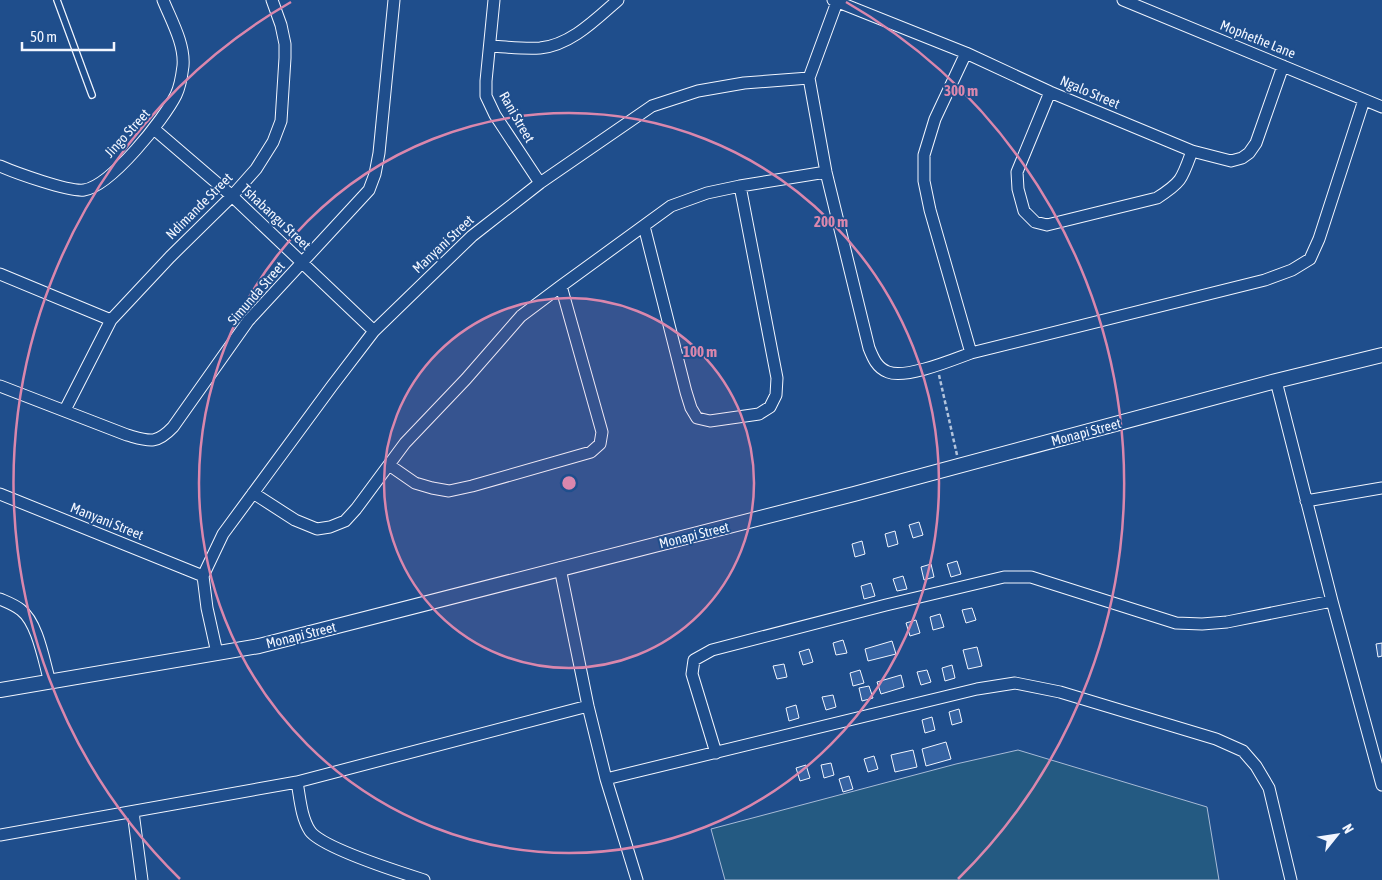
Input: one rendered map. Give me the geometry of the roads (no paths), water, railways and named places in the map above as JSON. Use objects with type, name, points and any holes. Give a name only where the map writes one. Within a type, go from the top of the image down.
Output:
[{"type":"street","name":"Jingo Street","points":[[0,166],[18,174],[72,189],[83,190],[95,187],[108,178],[154,129],[177,94],[183,66],[183,55],[163,0]]},
{"type":"street","name":"Ndimande Street","points":[[65,410],[111,320],[170,257],[232,196],[256,169],[273,142],[281,121],[285,44],[281,25],[272,0]]},
{"type":"street","name":"Simunda Street","points":[[0,386],[127,435],[145,440],[156,440],[164,437],[248,321],[369,190],[375,174],[394,0]]},
{"type":"street","name":"Rani Street","points":[[494,0],[486,96],[495,115],[540,183]]},
{"type":"street","points":[[490,46],[542,48],[556,44],[583,30],[618,0]]},
{"type":"street","name":"Mophethe Lane","points":[[1123,0],[1382,107]]},
{"type":"street","points":[[835,1],[809,78],[826,172],[869,348],[874,361],[882,370],[889,373],[901,374],[937,365],[971,353],[1265,280],[1292,270],[1310,259],[1319,239],[1364,100]]},
{"type":"street","name":"Ngalo Street","points":[[835,1],[966,53],[1050,92],[1192,151],[1231,161],[1242,158],[1250,153],[1256,143],[1283,66]]},
{"type":"street","points":[[966,53],[935,119],[924,155],[924,181],[930,210],[971,353]]},
{"type":"street","name":"Manyani Street","points":[[0,494],[203,576],[223,534],[374,331],[472,236],[540,183],[652,106],[698,91],[744,83],[809,78]]},
{"type":"street","points":[[1050,92],[1017,172],[1018,189],[1024,211],[1035,222],[1047,225],[1157,198],[1171,189],[1183,177],[1192,151]]},
{"type":"street","name":"Tshabangu Street","points":[[154,129],[232,196],[374,331]]},
{"type":"street","points":[[253,493],[295,520],[316,529],[330,527],[345,521],[405,443],[466,379],[521,316],[671,206],[707,193],[826,172]]},
{"type":"street","points":[[644,226],[686,392],[691,408],[697,418],[710,421],[759,414],[770,407],[776,395],[777,378],[740,186]]},
{"type":"street","points":[[0,274],[111,320]]},
{"type":"street","points":[[389,465],[415,483],[449,491],[591,452],[600,444],[602,432],[561,286]]},
{"type":"street","name":"Monapi Street","points":[[0,690],[259,646],[960,466],[1276,381],[1382,355]]},
{"type":"street","points":[[1276,381],[1332,601],[1382,785]]},
{"type":"street","points":[[1306,501],[1382,488]]},
{"type":"street","points":[[560,568],[588,706],[606,780],[634,879]]},
{"type":"street","points":[[203,576],[207,608],[217,653]]},
{"type":"street","points":[[716,753],[692,674],[694,660],[712,650],[886,605],[1004,576],[1031,577],[1176,623],[1202,624],[1227,622],[1332,601]]},
{"type":"street","points":[[0,600],[20,609],[28,617],[50,682]]},
{"type":"street","points":[[606,780],[977,689],[1015,683],[1060,692],[1216,740],[1243,751],[1256,766],[1269,788],[1291,880]]},
{"type":"street","points":[[0,835],[297,782],[588,706]]},
{"type":"street","points":[[297,782],[305,820],[311,833],[321,840],[364,860],[424,880]]},
{"type":"street","points":[[133,812],[142,880]]},
{"type":"lane","points":[[57,0],[92,95]]}]
